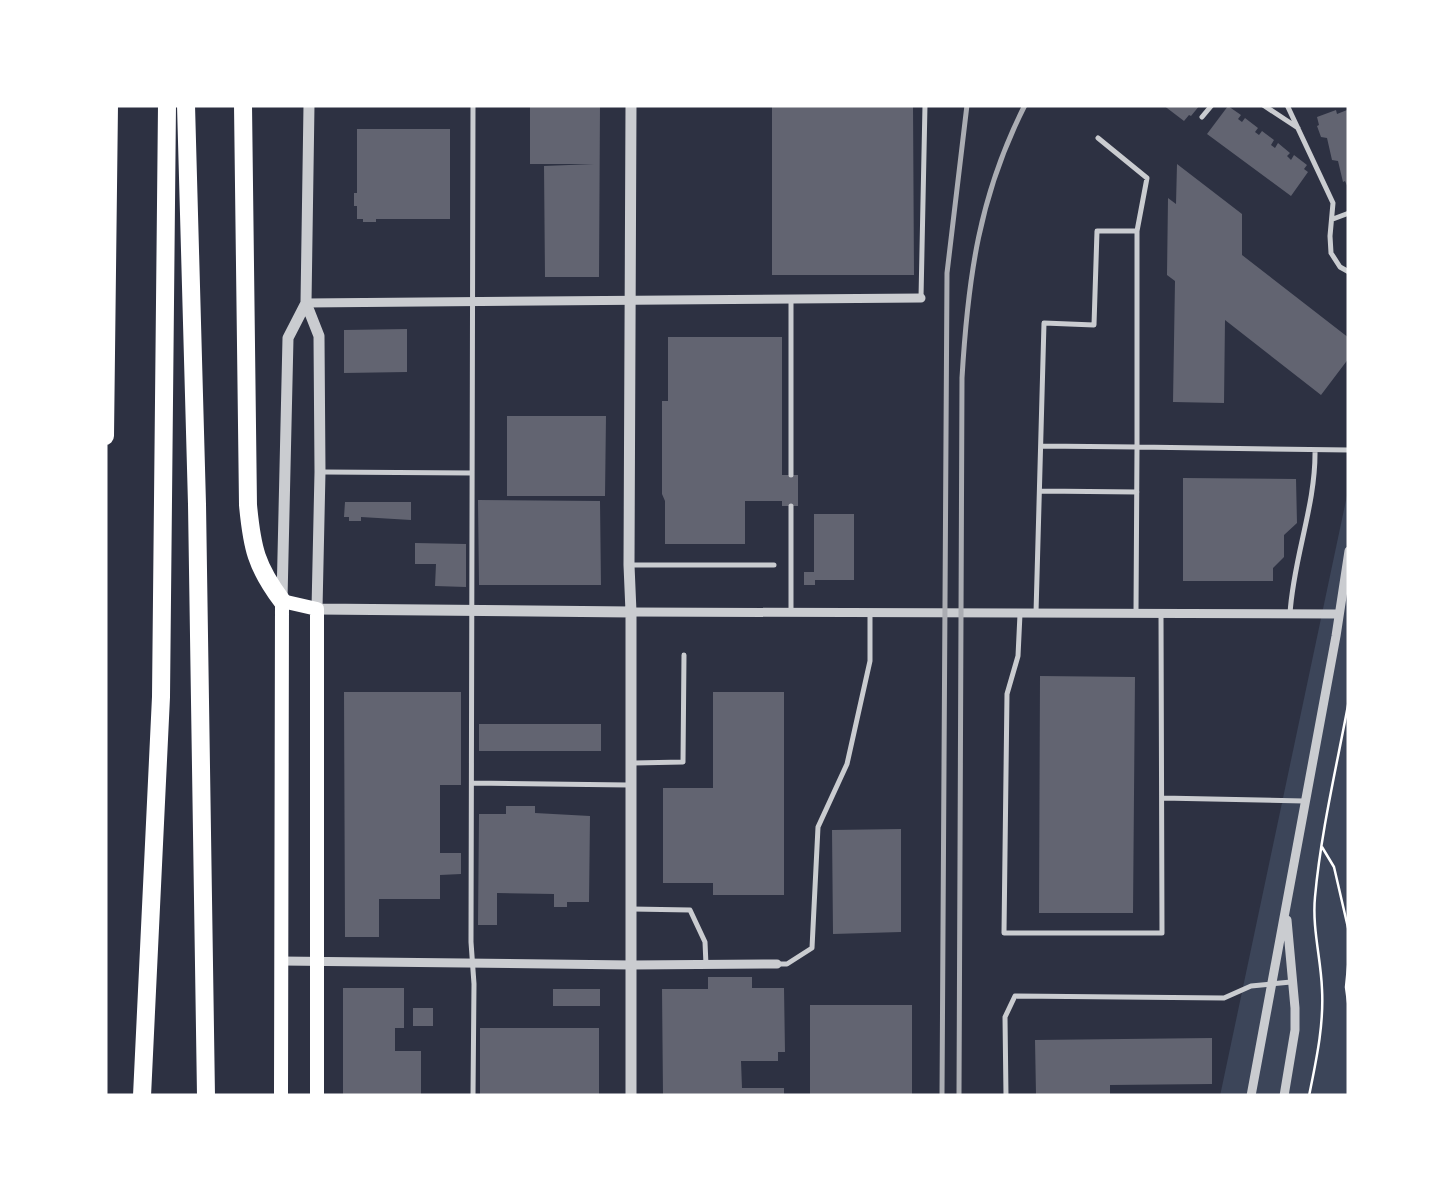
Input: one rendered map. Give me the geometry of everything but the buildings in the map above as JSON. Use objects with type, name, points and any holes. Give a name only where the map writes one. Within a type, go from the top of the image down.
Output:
[{"type":"highway","points":[[105,436],[109,105]]},
{"type":"highway","points":[[142,1096],[161,697],[167,105]]},
{"type":"highway","points":[[186,105],[206,1096]]},
{"type":"highway","points":[[243,105],[248,506],[253,546],[266,580],[282,601]]},
{"type":"highway","points":[[105,385],[106,375]]},
{"type":"main road","points":[[280,1096],[282,601],[317,609],[317,1096]]},
{"type":"street","points":[[309,105],[306,303],[319,336],[317,609],[1338,614]]},
{"type":"street","points":[[631,105],[631,1096]]},
{"type":"street","points":[[306,303],[921,298]]},
{"type":"street","points":[[282,601],[288,338],[306,303]]},
{"type":"street","points":[[1251,1096],[1349,551]]},
{"type":"street","points":[[1284,1096],[1295,1030],[1286,908]]},
{"type":"street","points":[[280,962],[777,964]]},
{"type":"lane","points":[[473,105],[473,1096]]},
{"type":"lane","points":[[921,298],[925,105]]},
{"type":"lane","points":[[1202,117],[1212,105]]},
{"type":"lane","points":[[1263,105],[1298,129]]},
{"type":"lane","points":[[1287,105],[1333,203],[1331,253],[1349,272]]},
{"type":"lane","points":[[1098,138],[1147,178],[1137,231],[1136,614]]},
{"type":"lane","points":[[1331,220],[1349,214]]},
{"type":"lane","points":[[1036,613],[1044,323],[1094,325],[1097,232],[1137,231]]},
{"type":"lane","points":[[791,299],[791,475]]},
{"type":"lane","points":[[1041,446],[1349,450]]},
{"type":"lane","points":[[1290,614],[1314,479],[1315,450]]},
{"type":"lane","points":[[320,472],[473,473]]},
{"type":"lane","points":[[1040,491],[1136,492]]},
{"type":"lane","points":[[791,506],[791,612]]},
{"type":"lane","points":[[629,565],[774,565]]},
{"type":"lane","points":[[777,964],[787,964],[812,948],[818,827],[847,764],[870,661],[870,612]]},
{"type":"lane","points":[[1020,614],[1018,656],[1007,694],[1004,932],[1162,934],[1161,614]]},
{"type":"lane","points":[[632,763],[683,762],[684,655]]},
{"type":"lane","points":[[472,783],[632,785]]},
{"type":"lane","points":[[1162,798],[1306,800]]},
{"type":"lane","points":[[632,909],[690,910],[705,942],[706,964]]},
{"type":"lane","points":[[1006,1096],[1005,1016],[1015,996],[1224,998],[1251,986],[1294,982]]},
{"type":"path","points":[[1309,1096],[1322,1012],[1314,901],[1349,700]]},
{"type":"path","points":[[1322,846],[1334,867],[1349,932]]},
{"type":"path","points":[[1349,957],[1349,1009]]},
{"type":"shaded area","points":[[1349,486],[1349,1096],[1220,1096]]},
{"type":"railway","points":[[942,1096],[947,273],[967,105]]},
{"type":"railway","points":[[959,1096],[962,378],[978,238],[997,172],[1025,105]]}]
